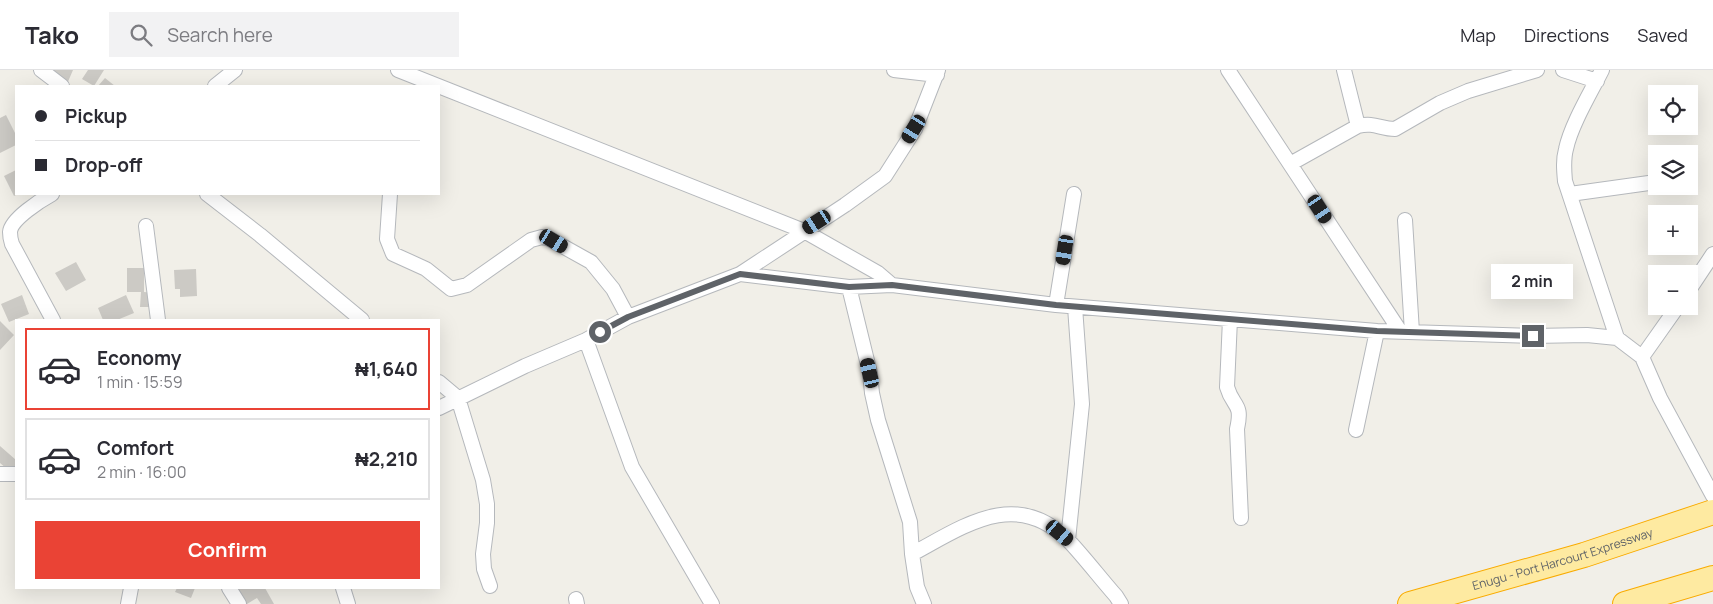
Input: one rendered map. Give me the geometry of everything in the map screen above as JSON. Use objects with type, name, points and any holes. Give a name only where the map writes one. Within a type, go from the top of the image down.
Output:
[{"type":"highway","name":"Enugu - Port Harcourt Expressway","points":[[1410,604],[1584,555],[1713,512]]},
{"type":"highway","points":[[1625,604],[1713,578]]},
{"type":"street","points":[[41,70],[61,85]]},
{"type":"street","points":[[216,85],[235,70]]},
{"type":"street","points":[[398,70],[436,85]]},
{"type":"street","points":[[440,407],[586,340],[628,317],[740,274],[845,205],[885,176],[914,129],[937,73],[894,70]]},
{"type":"street","points":[[1228,70],[1290,164],[1406,331]]},
{"type":"street","points":[[1344,70],[1358,126]]},
{"type":"street","points":[[1290,164],[1358,126],[1368,123],[1395,129],[1440,103],[1468,91],[1537,70]]},
{"type":"street","points":[[1563,70],[1600,76],[1582,110],[1566,147],[1565,181],[1617,338]]},
{"type":"street","points":[[440,87],[804,231],[878,273],[892,285]]},
{"type":"street","points":[[1570,194],[1648,183]]},
{"type":"street","points":[[1056,305],[1074,194]]},
{"type":"street","points":[[51,195],[18,220],[5,233],[52,319]]},
{"type":"street","points":[[208,195],[260,235],[361,319]]},
{"type":"street","points":[[390,195],[387,239],[393,254],[426,269],[451,289],[467,285],[531,240],[542,237],[548,238],[591,262],[613,289],[628,317]]},
{"type":"street","points":[[1405,220],[1406,331]]},
{"type":"street","points":[[146,226],[158,319]]},
{"type":"street","points":[[1698,276],[1713,254]]},
{"type":"street","points":[[740,274],[849,287],[892,285],[1075,307],[1377,331],[1533,336],[1587,335],[1617,338],[1642,357],[1660,398],[1713,496]]},
{"type":"street","points":[[849,287],[870,373],[878,420],[910,522],[917,587],[924,604]]},
{"type":"street","points":[[1068,540],[1082,404],[1075,307]]},
{"type":"street","points":[[1642,357],[1672,315]]},
{"type":"street","points":[[1230,320],[1227,387],[1229,394],[1238,406],[1240,416],[1237,429],[1241,518]]},
{"type":"street","points":[[1356,430],[1377,331]]},
{"type":"street","points":[[586,340],[632,467],[712,604]]},
{"type":"street","points":[[440,383],[458,398],[483,480],[488,523],[483,554],[484,569],[490,586]]},
{"type":"street","points":[[0,474],[15,474]]},
{"type":"street","points":[[912,554],[966,525],[1000,514],[1015,513],[1032,517],[1052,526],[1068,540],[1121,604]]},
{"type":"street","points":[[128,604],[131,589]]},
{"type":"street","points":[[230,589],[239,604]]},
{"type":"street","points":[[343,589],[348,604]]},
{"type":"building","points":[[37,70],[73,70],[67,84]]},
{"type":"building","points":[[88,70],[104,70],[95,85],[82,79]]},
{"type":"building","points":[[105,78],[114,85],[99,85]]},
{"type":"building","points":[[6,115],[15,133],[15,146],[0,153],[0,118]]},
{"type":"building","points":[[15,170],[16,195],[14,196],[4,176]]},
{"type":"building","points":[[76,262],[86,280],[66,291],[55,273]]},
{"type":"building","points":[[127,268],[144,268],[144,292],[155,293],[155,307],[140,307],[141,292],[127,292]]},
{"type":"building","points":[[196,269],[197,296],[180,297],[180,289],[175,289],[174,270]]},
{"type":"building","points":[[22,295],[29,314],[9,322],[1,304]]},
{"type":"building","points":[[126,295],[134,313],[119,319],[103,319],[98,308]]},
{"type":"building","points":[[0,321],[14,335],[0,350]]},
{"type":"building","points":[[0,446],[15,459],[15,471],[13,474],[0,463]]},
{"type":"building","points":[[176,589],[195,589],[191,598],[175,592]]},
{"type":"building","points":[[238,589],[266,589],[274,604],[261,604],[257,598],[247,604]]},
{"type":"route","points":[[600,332],[628,317],[740,274],[849,287],[892,285],[1056,305],[1377,331],[1533,336]]}]
